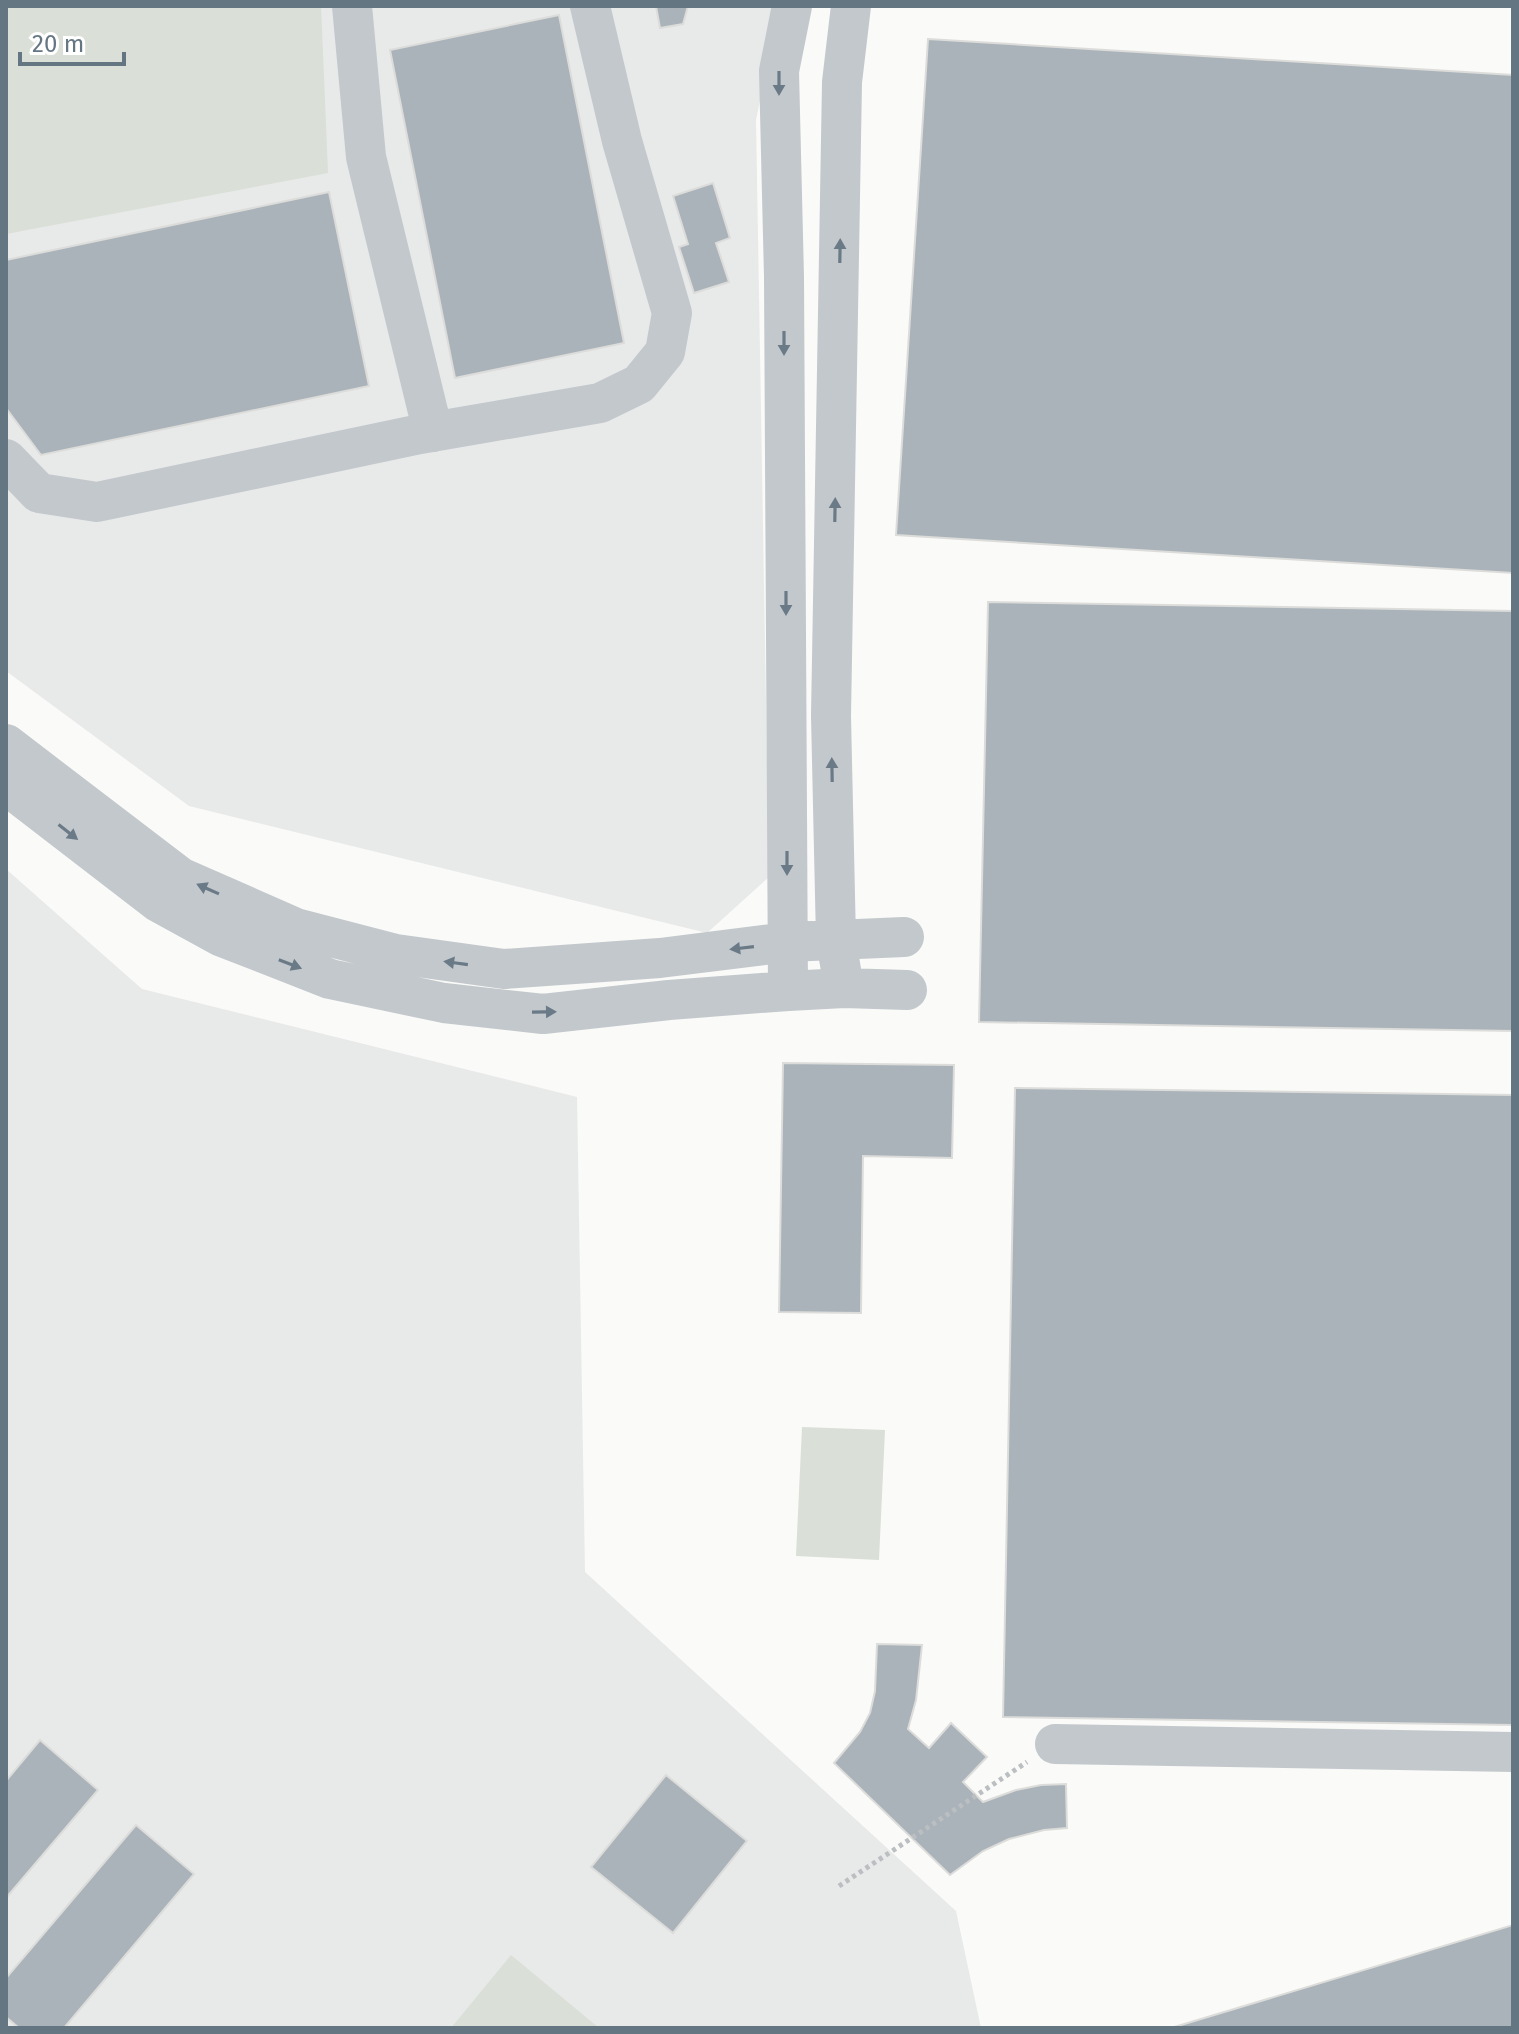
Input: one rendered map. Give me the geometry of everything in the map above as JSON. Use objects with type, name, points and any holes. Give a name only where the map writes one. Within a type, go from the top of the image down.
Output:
[{"type":"street","points":[[352,6],[366,157],[433,432]]},
{"type":"street","points":[[6,459],[39,493],[97,502],[433,432],[600,403],[639,384],[665,352],[672,313],[622,141],[590,6]]},
{"type":"street","points":[[788,991],[784,277],[779,71],[792,6]]},
{"type":"street","points":[[844,988],[836,940],[831,716],[842,82],[851,6]]},
{"type":"street","points":[[6,744],[180,877],[296,928],[396,954],[504,969],[660,958],[788,942],[904,937]]},
{"type":"street","points":[[6,785],[158,902],[220,936],[330,979],[444,1003],[543,1014],[788,991],[844,988],[907,990]]},
{"type":"street","points":[[1055,1744],[1513,1752]]},
{"type":"path","points":[[839,1886],[1055,1744]]},
{"type":"shaded area","points":[[6,6],[779,6],[756,120],[769,877],[707,933],[189,806],[6,671]]},
{"type":"shaded area","points":[[6,6],[321,6],[328,173],[6,234]]},
{"type":"shaded area","points":[[6,869],[142,989],[577,1097],[585,1572],[956,1911],[981,2028],[6,2028]]},
{"type":"shaded area","points":[[802,1427],[885,1430],[879,1560],[796,1556]]},
{"type":"shaded area","points":[[511,1955],[599,2028],[451,2028]]},
{"type":"building","points":[[656,6],[688,6],[683,24],[660,28]]},
{"type":"building","points":[[559,15],[624,343],[455,378],[390,50]]},
{"type":"building","points":[[928,39],[1513,75],[1513,573],[896,535]]},
{"type":"building","points":[[713,183],[730,238],[716,243],[729,282],[694,293],[679,247],[688,244],[673,196]]},
{"type":"building","points":[[329,192],[369,386],[41,455],[6,408],[6,260]]},
{"type":"building","points":[[988,602],[1513,611],[1513,1031],[979,1022]]},
{"type":"building","points":[[783,1063],[954,1065],[952,1158],[863,1156],[861,1313],[779,1312]]},
{"type":"building","points":[[1015,1088],[1513,1095],[1513,1725],[1003,1717]]},
{"type":"building","points":[[877,1644],[922,1645],[916,1700],[908,1729],[929,1748],[951,1723],[987,1757],[963,1782],[983,1802],[1016,1790],[1066,1784],[1067,1828],[1009,1839],[983,1851],[950,1875],[834,1763],[860,1732],[870,1713],[875,1691]]},
{"type":"building","points":[[40,1740],[98,1790],[6,1898],[6,1781]]},
{"type":"building","points":[[666,1775],[747,1841],[673,1933],[591,1867]]},
{"type":"building","points":[[136,1825],[194,1874],[64,2028],[19,2028],[6,2017],[6,1978]]},
{"type":"building","points":[[1513,1925],[1513,2028],[1171,2028]]}]
